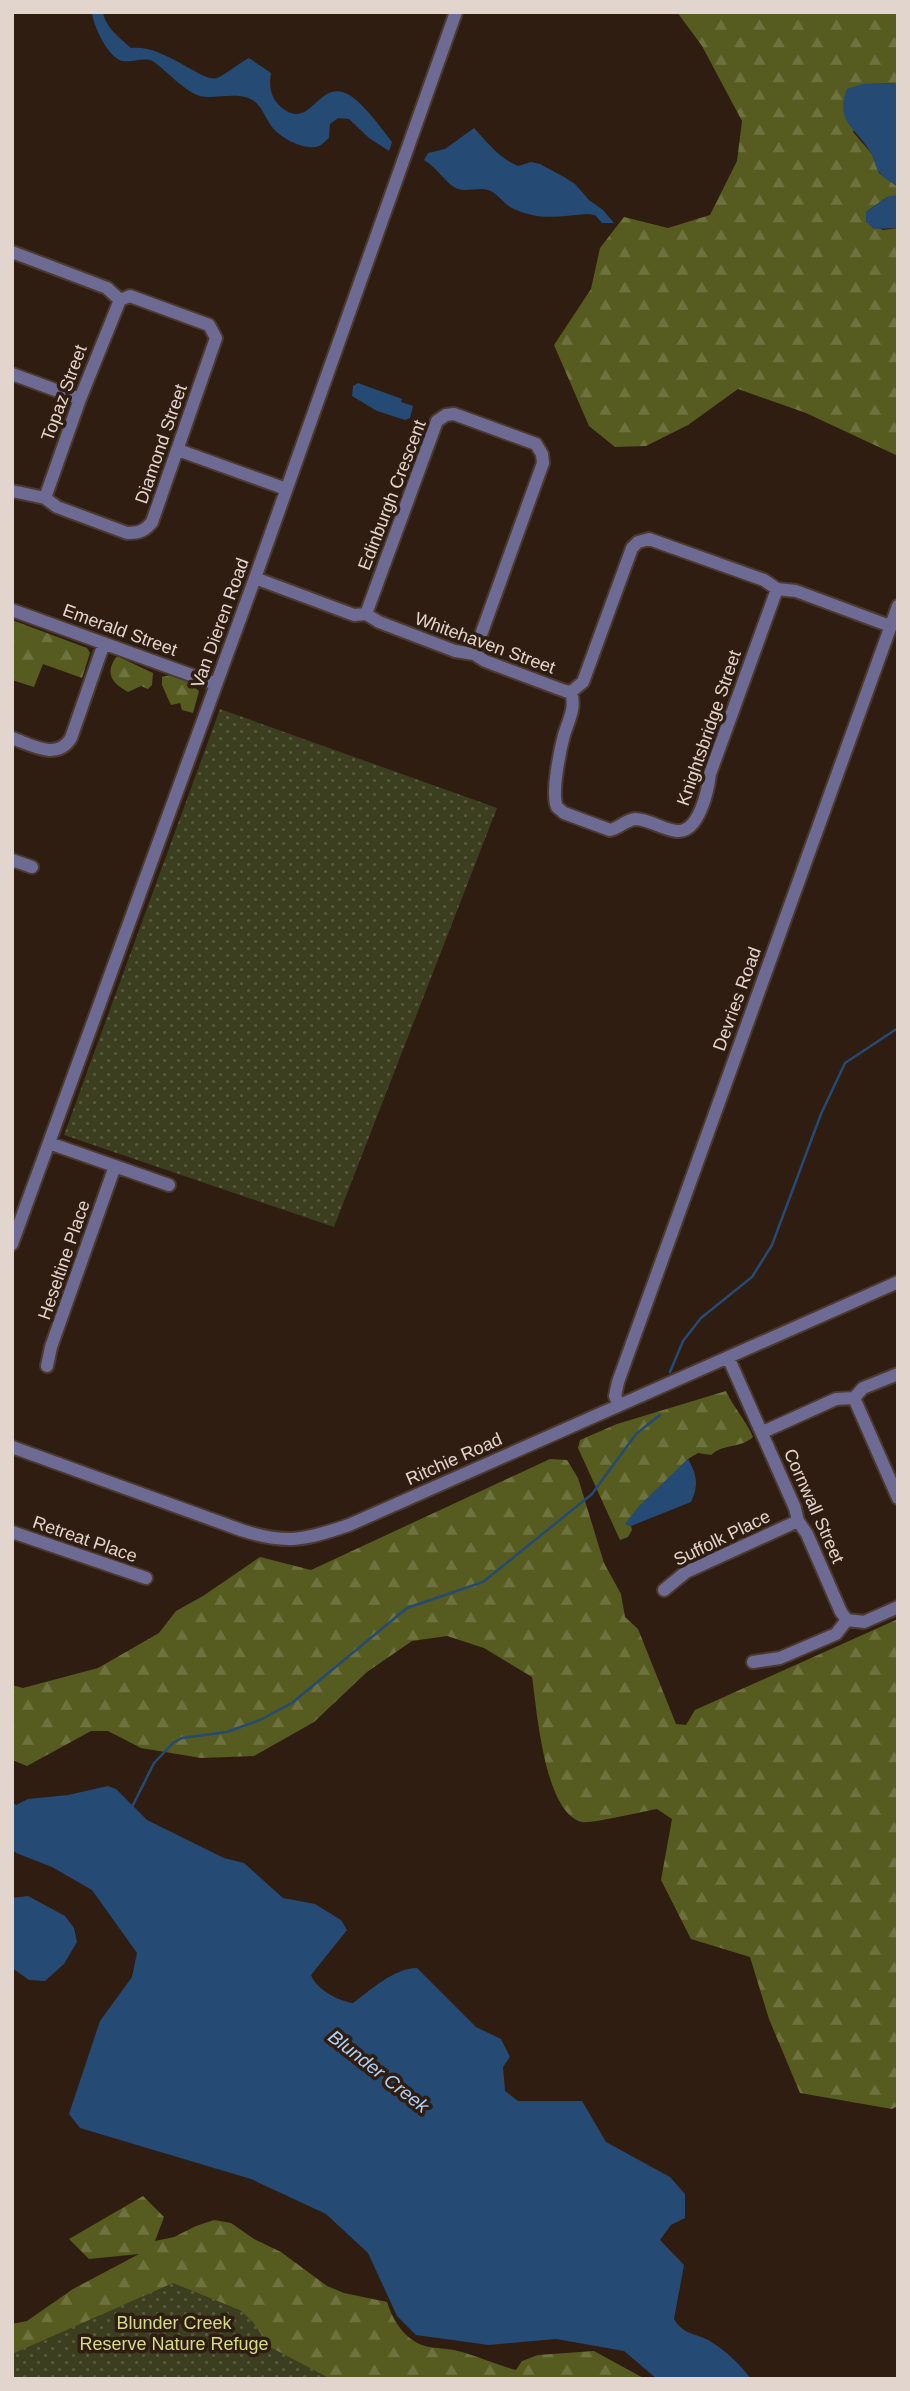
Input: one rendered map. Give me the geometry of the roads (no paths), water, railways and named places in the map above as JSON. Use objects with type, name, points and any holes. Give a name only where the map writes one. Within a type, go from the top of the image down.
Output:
[{"type":"street","name":"Van Dieren Road","points":[[14,1235],[255,578],[456,12]]},
{"type":"street","points":[[12,252],[107,288],[120,300]]},
{"type":"street","name":"Diamond Street","points":[[12,491],[45,498],[57,507],[127,533],[146,529],[152,522],[216,338],[209,325],[130,296],[120,300]]},
{"type":"street","name":"Topaz Street","points":[[45,498],[80,399],[120,300]]},
{"type":"street","points":[[12,374],[80,399]]},
{"type":"street","name":"Edinburgh Crescent","points":[[366,614],[437,421],[446,415],[454,414],[536,444],[542,454],[543,463],[474,654]]},
{"type":"street","points":[[178,450],[286,489]]},
{"type":"street","name":"Whitehaven Street","points":[[255,578],[354,615],[366,614],[379,622],[455,651],[474,654],[485,662],[571,692],[583,682],[632,548],[638,542],[649,539],[764,580],[777,589],[796,591],[890,626]]},
{"type":"street","name":"Knightsbridge Street","points":[[571,692],[573,712],[564,736],[554,794],[557,807],[564,813],[610,830],[634,819],[679,832],[688,829],[695,823],[708,789],[710,774],[777,589]]},
{"type":"street","name":"Devries Road","points":[[619,1405],[615,1396],[618,1382],[898,606]]},
{"type":"street","name":"Emerald Street","points":[[12,610],[216,684]]},
{"type":"street","points":[[12,738],[46,750],[57,751],[66,746],[104,643]]},
{"type":"street","points":[[12,860],[32,867]]},
{"type":"street","points":[[49,1143],[169,1185]]},
{"type":"street","name":"Heseltine Place","points":[[47,1366],[51,1347],[115,1166]]},
{"type":"street","name":"Ritchie Road","points":[[12,1447],[254,1534],[267,1538],[296,1540],[349,1525],[898,1282]]},
{"type":"street","name":"Cornwall Street","points":[[728,1357],[763,1432],[798,1521],[807,1534],[847,1620]]},
{"type":"street","points":[[763,1432],[836,1399],[854,1398],[863,1388],[898,1374]]},
{"type":"street","points":[[854,1398],[898,1498]]},
{"type":"street","name":"Suffolk Place","points":[[664,1590],[686,1572],[798,1521]]},
{"type":"street","name":"Retreat Place","points":[[12,1532],[146,1578]]},
{"type":"street","points":[[753,1662],[780,1658],[836,1634],[847,1620],[864,1622],[898,1607]]},
{"type":"water","points":[[92,12],[103,12],[110,27],[131,48],[156,52],[210,78],[217,78],[249,58],[271,73],[272,95],[281,107],[291,113],[306,111],[333,92],[348,94],[369,113],[392,142],[389,151],[369,138],[349,119],[338,118],[330,124],[329,138],[321,145],[308,147],[293,142],[274,129],[260,108],[250,99],[239,96],[197,95],[150,60],[122,61],[117,58],[102,40]]},
{"type":"water","points":[[862,84],[898,84],[898,187],[878,171],[871,153],[849,124],[843,109],[847,89]]},
{"type":"water","points":[[474,128],[494,150],[511,163],[518,166],[531,162],[540,164],[575,184],[614,223],[602,223],[595,215],[588,214],[550,217],[523,213],[510,207],[488,190],[456,188],[424,160],[428,153],[445,149]]},
{"type":"water","points":[[898,195],[898,228],[874,229],[866,222],[866,212],[887,197]]},
{"type":"water","points":[[358,383],[402,399],[401,402],[413,406],[410,418],[405,420],[377,411],[352,396],[353,386]]},
{"type":"water","points":[[688,1459],[696,1480],[691,1502],[631,1526],[625,1524],[640,1505]]},
{"type":"water","name":"Blunder Creek","points":[[108,1786],[116,1789],[147,1820],[224,1858],[244,1863],[283,1898],[315,1904],[341,1920],[347,1930],[311,1975],[328,1994],[353,2003],[391,1976],[417,1968],[476,2027],[501,2039],[510,2057],[503,2067],[505,2091],[518,2101],[582,2101],[606,2142],[670,2177],[685,2194],[685,2218],[671,2225],[660,2240],[684,2265],[674,2319],[686,2331],[721,2349],[738,2363],[751,2379],[657,2379],[624,2351],[556,2339],[489,2345],[416,2335],[397,2316],[368,2253],[326,2214],[251,2179],[80,2128],[69,2114],[100,2021],[132,1977],[137,1953],[92,1890],[52,1867],[12,1849],[12,1802],[16,1805],[28,1799],[68,1795]]},
{"type":"water","points":[[28,1896],[65,1916],[74,1928],[77,1942],[64,1964],[45,1981],[29,1980],[12,1968],[12,1898]]},
{"type":"waterway","points":[[670,1372],[683,1341],[701,1318],[752,1277],[772,1245],[821,1114],[845,1063],[898,1028]]},
{"type":"waterway","points":[[132,1807],[154,1763],[173,1743],[182,1738],[227,1732],[260,1720],[292,1703],[407,1608],[483,1582],[592,1494],[636,1434],[660,1415]]},
{"type":"park label","name":"Blunder Creek Reserve Nature Refuge","points":[[174,2333]]}]
